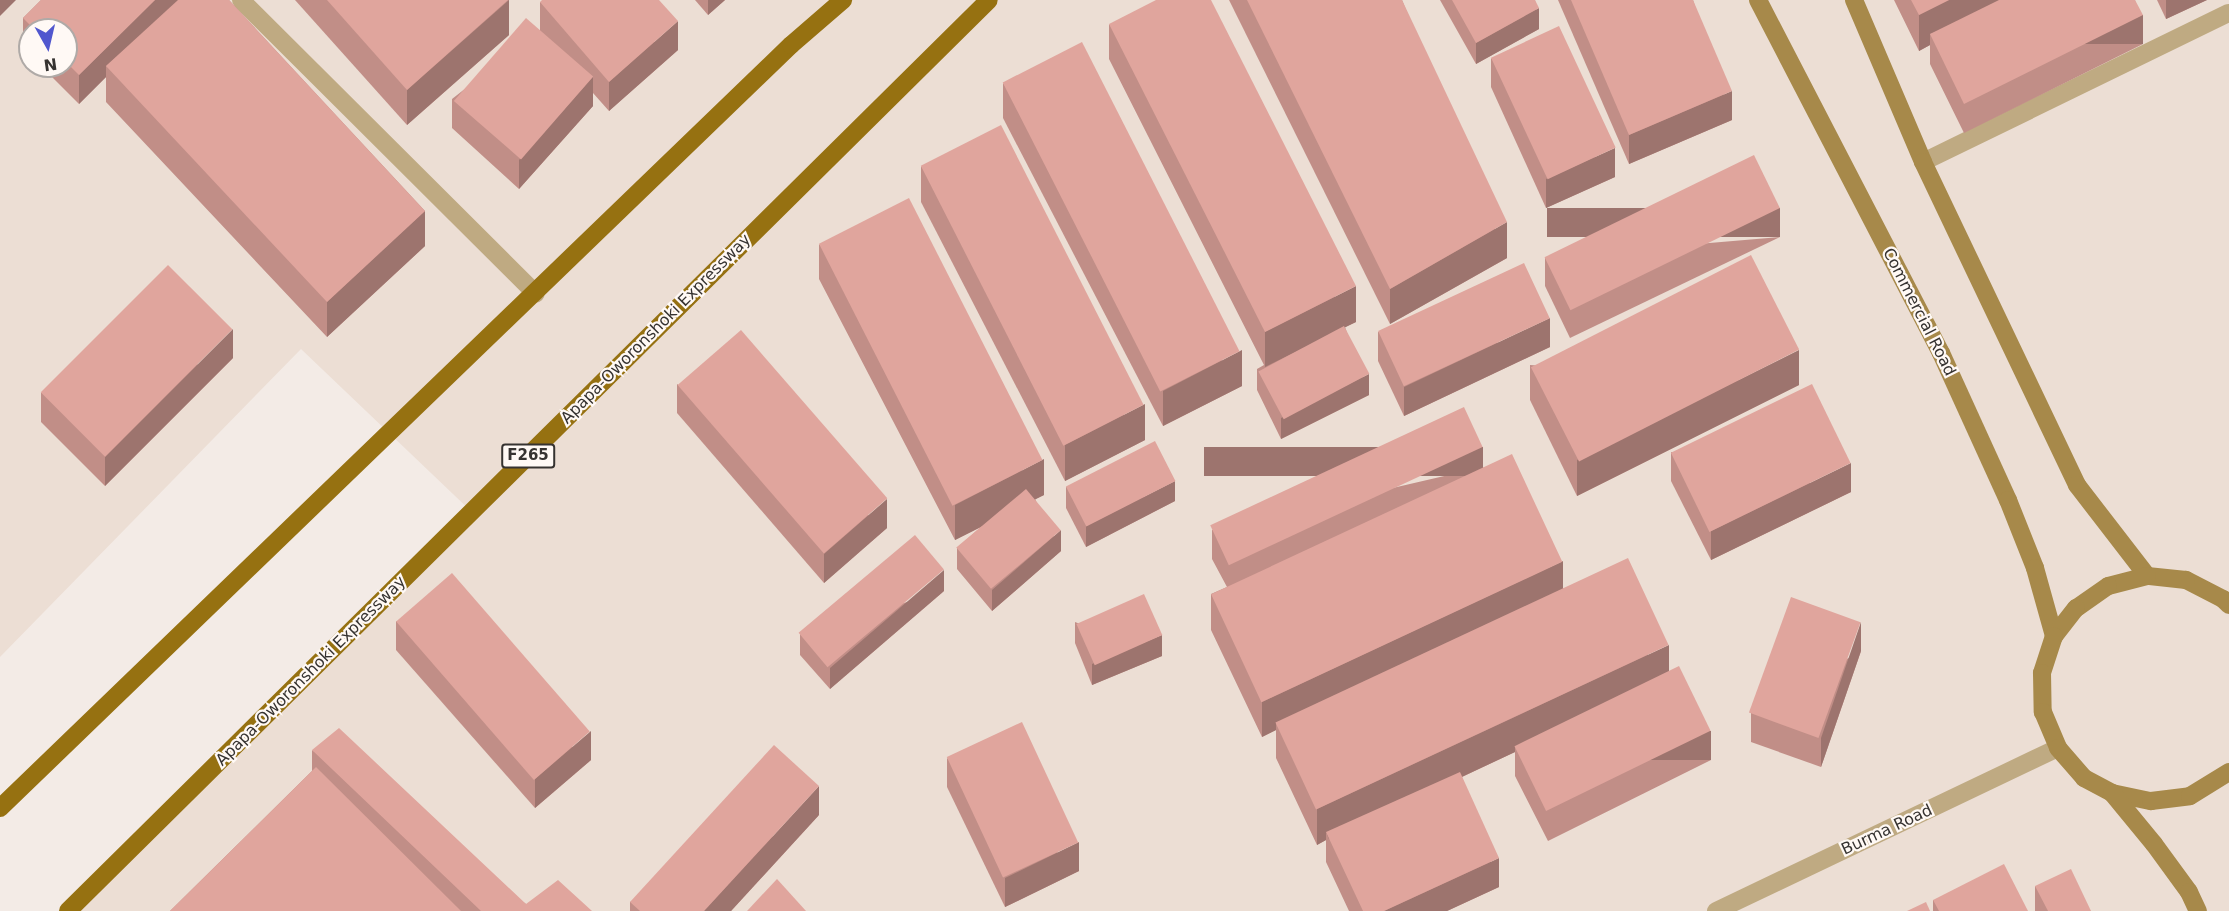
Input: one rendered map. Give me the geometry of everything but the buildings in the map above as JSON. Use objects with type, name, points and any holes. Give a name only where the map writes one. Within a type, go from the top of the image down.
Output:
[{"type":"main road","points":[[0,808],[536,294],[791,45],[843,0]]},
{"type":"main road","name":"Apapa-Oworonshoki Expressway","points":[[68,911],[989,0]]},
{"type":"main road","name":"Commercial Road","points":[[1758,0],[1941,353],[2008,500],[2035,568],[2054,636]]},
{"type":"main road","points":[[1854,0],[1923,162],[2077,485],[2146,576]]},
{"type":"main road","points":[[2229,605],[2223,599],[2186,580],[2146,576],[2108,586],[2076,608],[2054,636],[2042,673],[2043,712],[2058,748],[2084,778],[2112,793],[2151,801],[2190,796],[2229,772]]},
{"type":"main road","points":[[2112,793],[2154,844],[2189,892],[2198,911]]},
{"type":"street","points":[[241,0],[536,294]]},
{"type":"street","points":[[1923,162],[2229,14]]},
{"type":"street","name":"Burma Road","points":[[1716,911],[2058,748]]},
{"type":"shaded area","points":[[0,0],[2229,0],[2229,911],[72,911],[475,515],[301,349],[0,657]]}]
